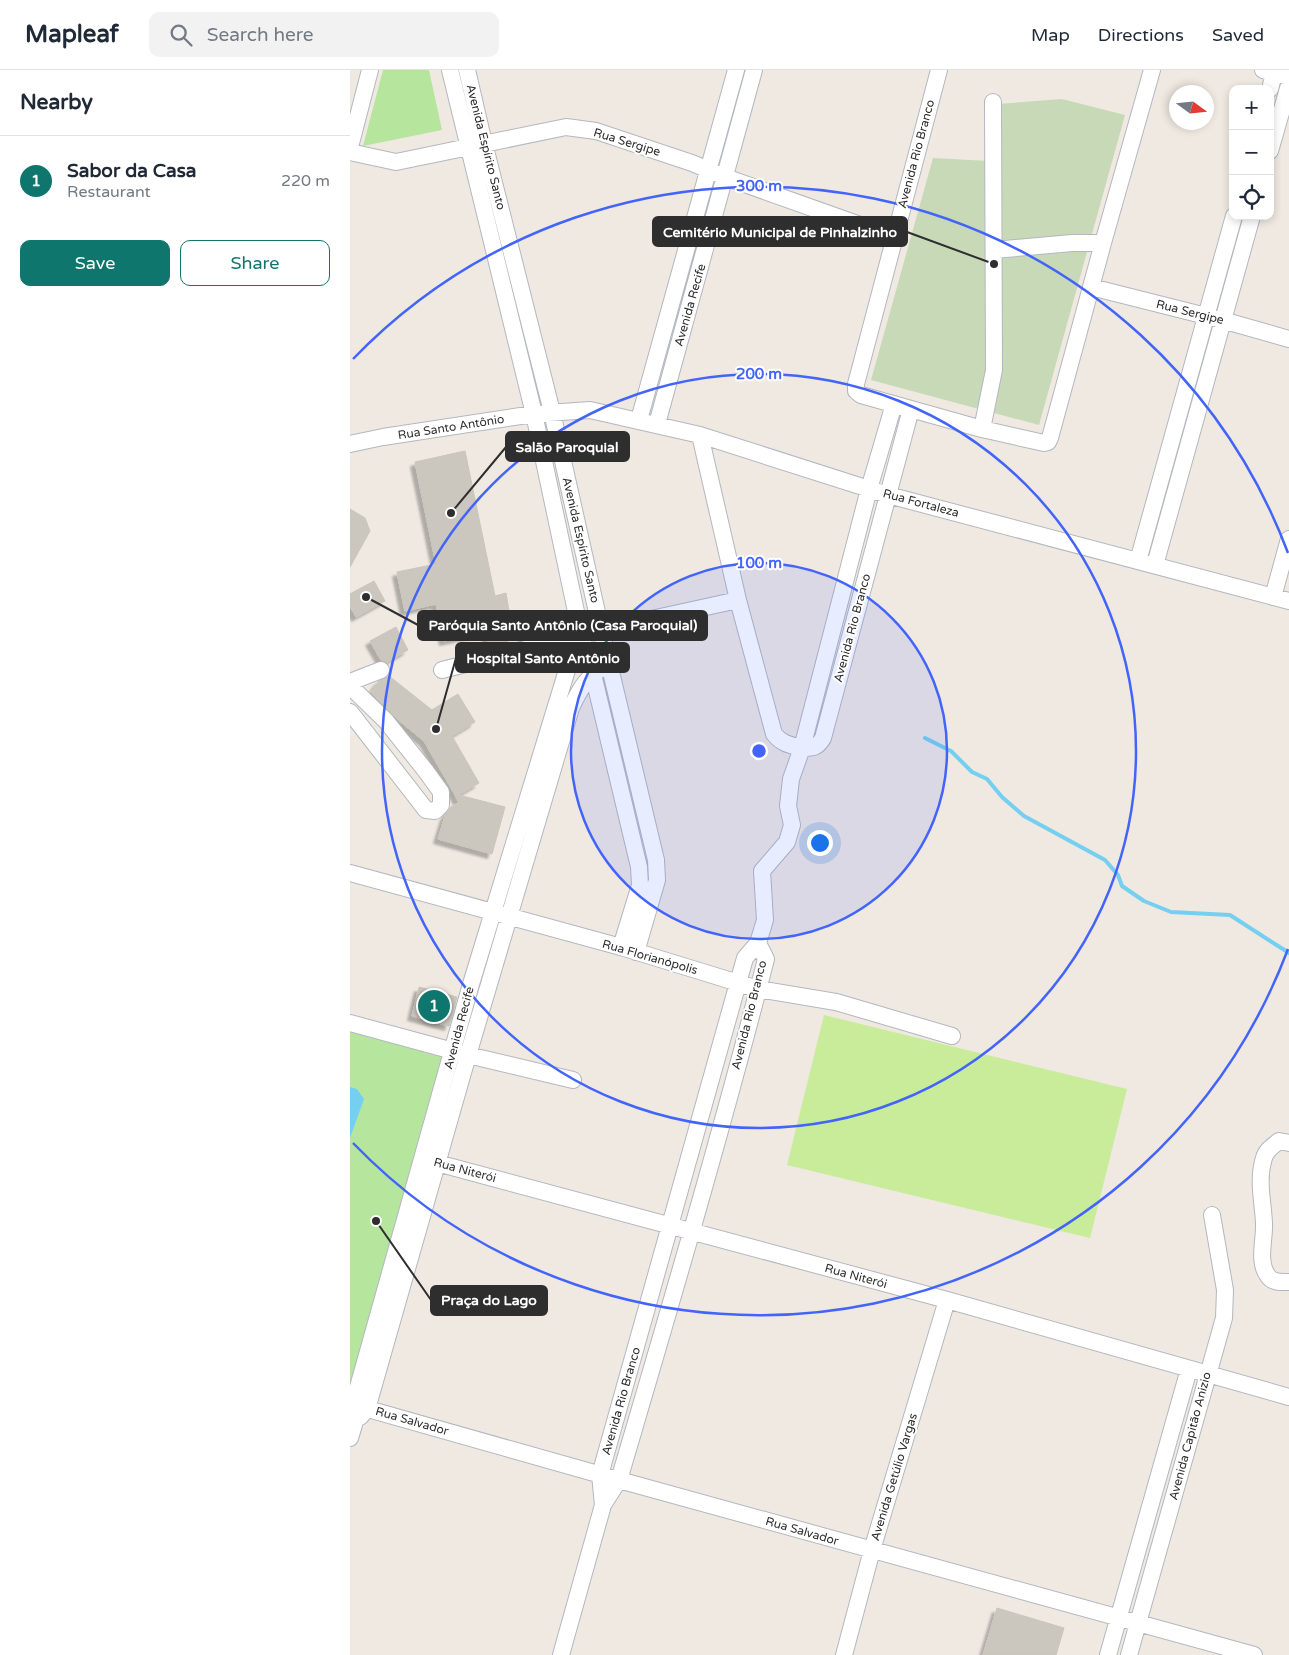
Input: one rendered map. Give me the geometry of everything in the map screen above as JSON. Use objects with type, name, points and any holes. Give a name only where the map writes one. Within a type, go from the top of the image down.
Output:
[{"type":"street","points":[[350,147],[370,70]]},
{"type":"street","name":"Avenida Espírito Santo","points":[[450,70],[518,276],[552,412],[601,630],[656,860],[657,880],[628,950]]},
{"type":"street","name":"Avenida Espírito Santo","points":[[467,70],[476,145],[501,280],[534,414],[581,635],[593,674],[639,867],[640,885],[628,950]]},
{"type":"street","name":"Avenida Recife","points":[[639,420],[736,70]]},
{"type":"street","name":"Avenida Recife","points":[[657,424],[754,70]]},
{"type":"street","name":"Avenida Rio Branco","points":[[911,409],[823,738],[819,745],[813,748],[802,748],[868,489],[894,404],[861,395],[856,391],[856,384],[939,70]]},
{"type":"street","points":[[894,404],[982,429],[1044,443],[1048,442],[1102,243],[1152,70]]},
{"type":"street","points":[[1274,136],[1289,85]]},
{"type":"street","points":[[729,95],[746,100]]},
{"type":"street","points":[[982,429],[994,370],[993,102]]},
{"type":"street","name":"Rua Sergipe","points":[[350,152],[396,162],[566,127],[596,131],[894,237]]},
{"type":"street","points":[[1138,560],[1233,220]]},
{"type":"street","points":[[1155,565],[1251,220]]},
{"type":"street","points":[[1226,242],[1243,246]]},
{"type":"street","points":[[994,250],[1072,243],[1102,243]]},
{"type":"street","points":[[501,280],[518,276]]},
{"type":"street","name":"Rua Sergipe","points":[[1090,287],[1289,339]]},
{"type":"street","name":"Rua Fortaleza","points":[[552,412],[590,410],[657,424],[888,495],[1138,560],[1289,602]]},
{"type":"street","name":"Rua Santo Antônio","points":[[350,444],[383,437],[552,412]]},
{"type":"street","points":[[1178,414],[1195,418]]},
{"type":"street","points":[[700,436],[738,600],[774,734],[786,745],[802,748],[791,779],[788,806],[792,824],[787,842],[762,872],[765,920],[758,943]]},
{"type":"street","points":[[1164,468],[1180,473]]},
{"type":"street","points":[[561,539],[580,535]]},
{"type":"street","points":[[1272,597],[1289,540]]},
{"type":"street","points":[[849,563],[868,569]]},
{"type":"street","points":[[442,670],[601,630],[738,600]]},
{"type":"street","points":[[833,626],[852,631]]},
{"type":"street","name":"Avenida Recife","points":[[460,1053],[487,990],[508,917],[527,828],[567,670],[581,635]]},
{"type":"street","name":"Avenida Recife","points":[[352,1431],[357,1406],[391,1296],[460,1053],[471,984],[492,913],[580,689],[593,674],[610,664]]},
{"type":"street","points":[[350,712],[426,810],[435,811],[441,805],[441,792],[386,721],[350,684],[381,670]]},
{"type":"street","name":"Rua Florianópolis","points":[[350,873],[628,950],[738,983],[836,1002],[952,1036]]},
{"type":"street","name":"Avenida Rio Branco","points":[[561,1655],[603,1505],[619,1480],[692,1232],[766,959],[758,943],[745,958],[600,1474],[603,1505]]},
{"type":"street","points":[[471,984],[487,990]]},
{"type":"street","points":[[350,1022],[460,1053],[573,1080]]},
{"type":"street","points":[[719,1053],[739,1058]]},
{"type":"street","points":[[703,1110],[724,1116]]},
{"type":"street","points":[[1284,1142],[1270,1147],[1264,1156],[1260,1183],[1264,1224],[1262,1255],[1265,1271],[1269,1277],[1274,1281],[1289,1282]]},
{"type":"street","name":"Rua Niterói","points":[[430,1161],[947,1300],[1289,1397]]},
{"type":"street","name":"Avenida Capitão Anizio","points":[[1129,1655],[1224,1318],[1225,1290],[1212,1215]]},
{"type":"street","name":"Avenida Getúlio Vargas","points":[[844,1655],[872,1550],[947,1300]]},
{"type":"street","points":[[644,1318],[664,1324]]},
{"type":"street","name":"Avenida Capitão Anizio","points":[[1108,1655],[1188,1369]]},
{"type":"street","points":[[622,1396],[642,1401]]},
{"type":"street","name":"Rua Salvador","points":[[357,1406],[1254,1655]]},
{"type":"street","points":[[1163,1459],[1182,1464]]},
{"type":"street","points":[[1146,1522],[1164,1527]]},
{"type":"green space","points":[[383,70],[429,70],[442,130],[363,146]]},
{"type":"green space","points":[[1062,99],[1125,115],[1039,425],[871,380],[933,158],[989,161],[998,104]]},
{"type":"green space","points":[[824,1015],[1127,1089],[1090,1238],[787,1165]]},
{"type":"green space","points":[[350,1030],[449,1058],[355,1386],[350,1385]]},
{"type":"water","points":[[350,1087],[357,1089],[364,1099],[350,1138]]},
{"type":"building","points":[[465,451],[495,596],[506,593],[509,611],[502,613],[508,643],[489,648],[486,632],[444,641],[436,604],[405,611],[397,572],[436,564],[415,462]]},
{"type":"building","points":[[350,509],[365,518],[370,531],[350,567]]},
{"type":"building","points":[[374,581],[385,601],[356,617],[350,606],[350,594]]},
{"type":"building","points":[[396,627],[408,650],[387,662],[381,660],[370,641]]},
{"type":"building","points":[[389,676],[432,710],[458,694],[475,722],[452,736],[479,783],[459,795],[505,807],[492,854],[438,839],[445,816],[451,807],[459,802],[424,741],[397,719],[371,692],[379,681]]},
{"type":"building","points":[[419,987],[457,997],[449,1026],[412,1016]]},
{"type":"building","points":[[997,1608],[1064,1628],[1056,1655],[983,1655]]},
{"type":"waterway","points":[[925,738],[951,751],[972,772],[987,779],[1002,797],[1024,816],[1105,860],[1118,875],[1122,886],[1144,901],[1171,912],[1230,915],[1289,953]]},
{"type":"place","name":"Cemitério Municipal de Pinhalzinho","points":[[994,264]]},
{"type":"place","name":"Salão Paroquial","points":[[451,513]]},
{"type":"place","name":"Paróquia Santo Antônio (Casa Paroquial)","points":[[366,597]]},
{"type":"place","name":"Hospital Santo Antônio","points":[[436,729]]},
{"type":"place","name":"Sabor da Casa","points":[[434,1006]]},
{"type":"place","name":"Praça do Lago","points":[[376,1221]]}]
